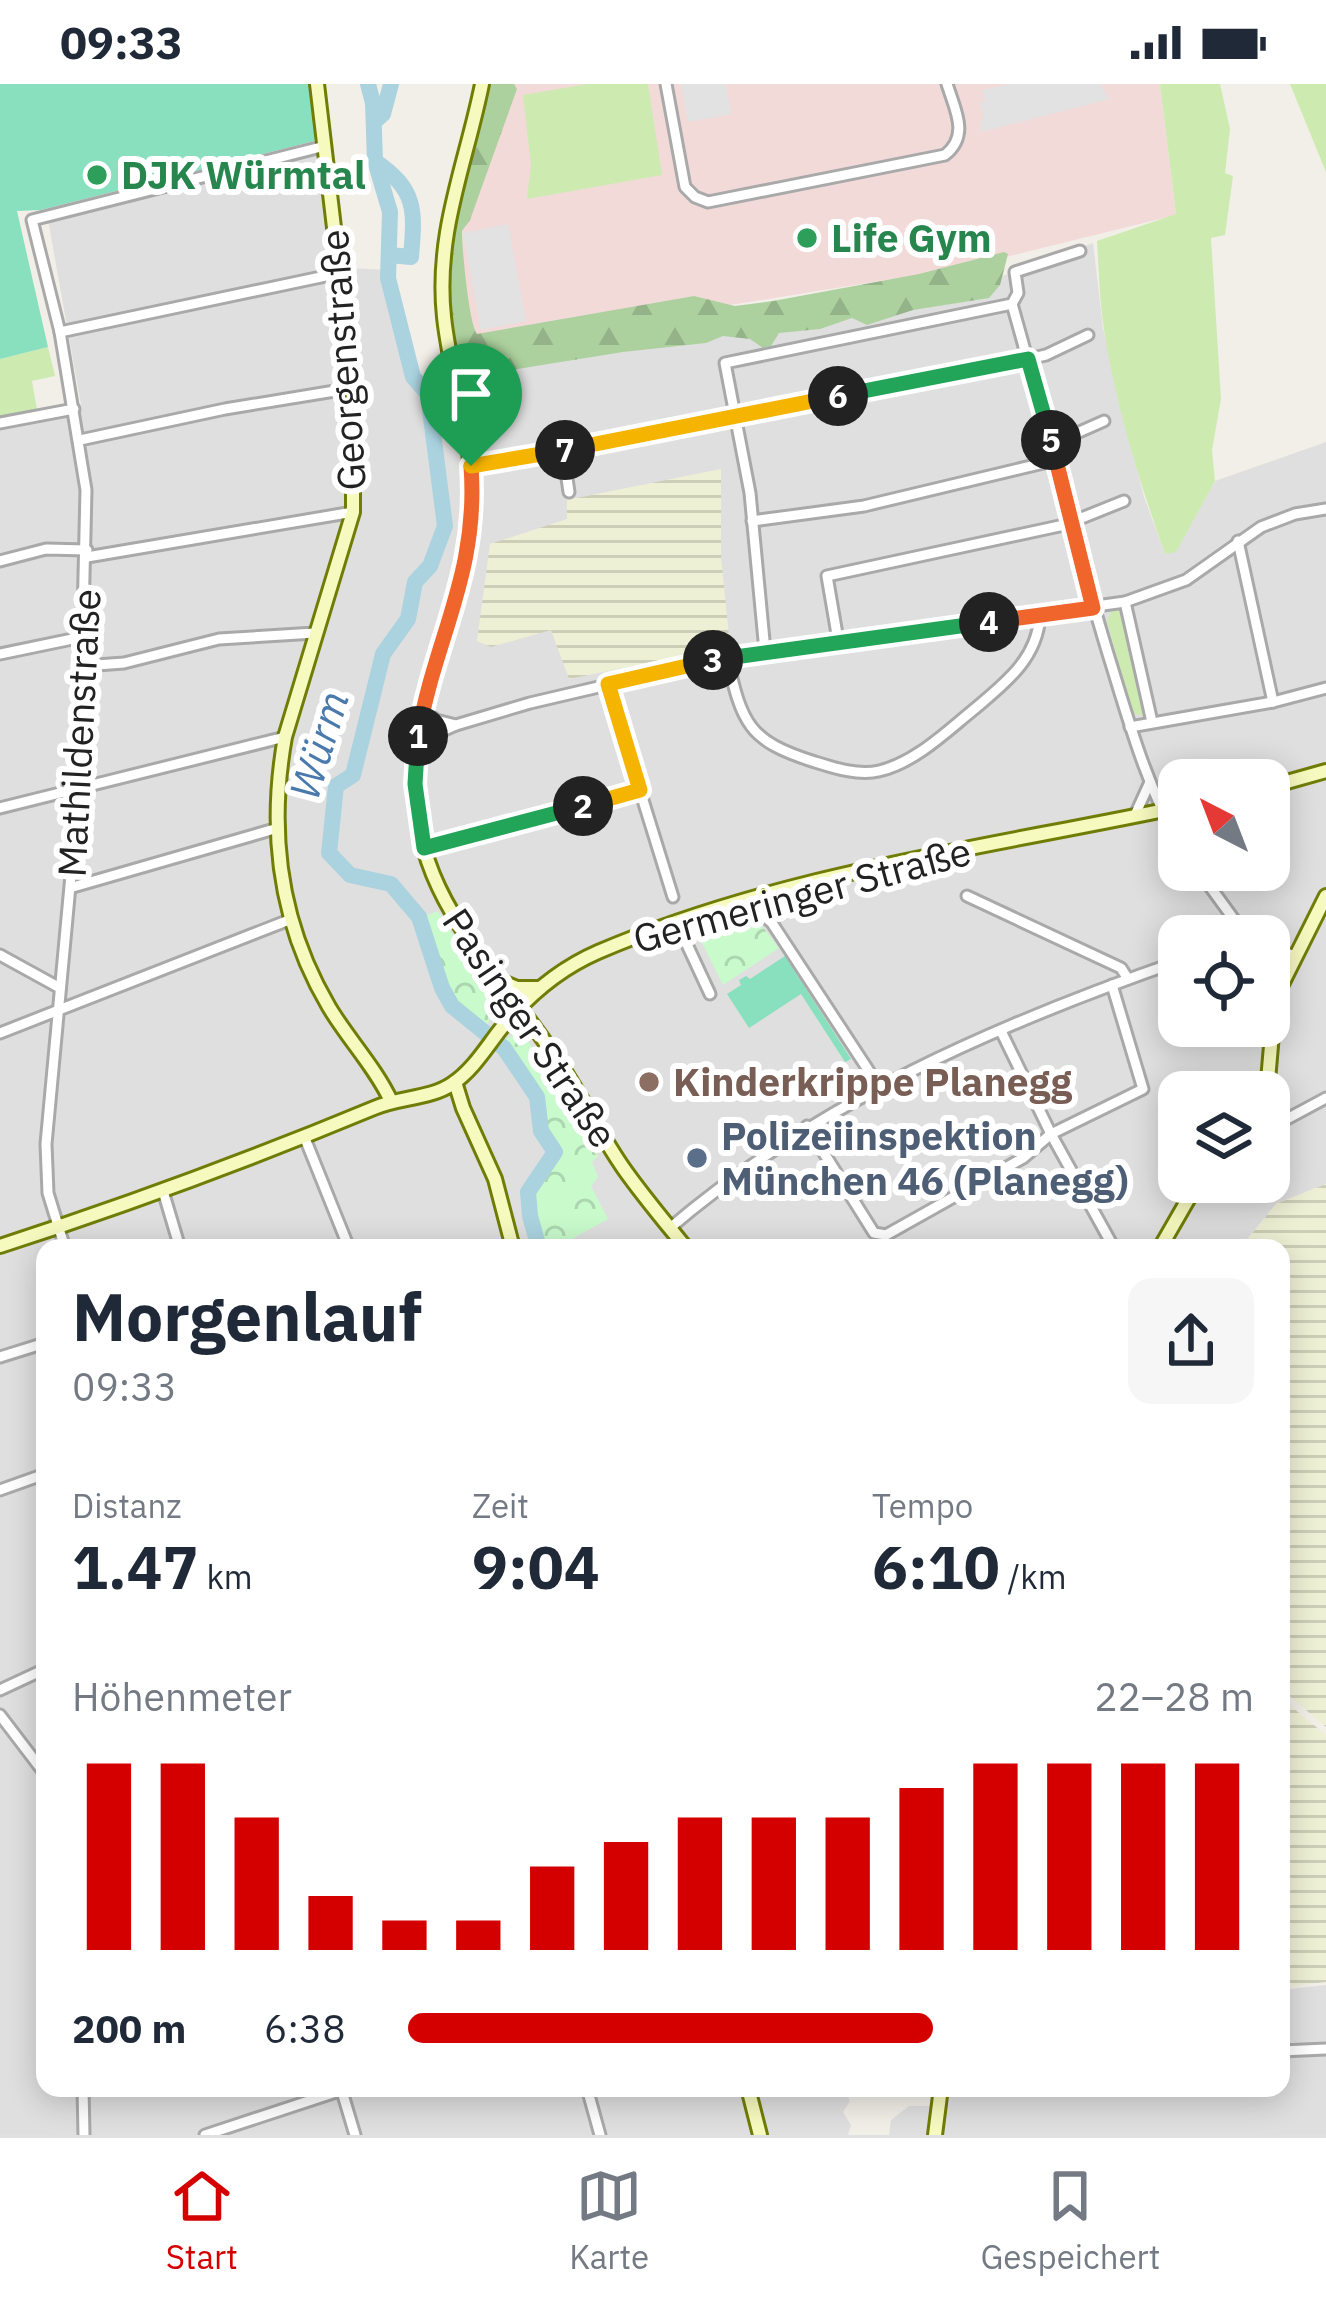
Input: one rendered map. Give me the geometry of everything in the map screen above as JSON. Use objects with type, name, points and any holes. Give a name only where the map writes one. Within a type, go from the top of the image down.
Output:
[{"type":"main road","name":"Georgenstraße","points":[[317,84],[353,388],[353,512],[285,737],[278,828],[280,874],[289,920],[313,979],[391,1101]]},
{"type":"main road","name":"Pasinger Straße","points":[[482,84],[456,174],[442,278],[444,318],[471,466],[472,517],[465,569],[416,743],[416,811],[424,848],[456,923],[560,1064],[622,1166],[679,1239]]},
{"type":"main road","points":[[1290,781],[1326,771]]},
{"type":"main road","name":"Germeringer Straße","points":[[0,1246],[163,1191],[391,1101],[442,1090],[455,1082],[540,988],[592,955],[677,922],[875,868],[1158,812]]},
{"type":"main road","points":[[1269,1071],[1274,1012],[1294,956],[1326,896]]},
{"type":"main road","points":[[494,978],[517,988],[540,988]]},
{"type":"main road","points":[[455,1082],[495,1179],[512,1239]]},
{"type":"main road","points":[[442,1090],[463,1108]]},
{"type":"main road","points":[[1165,1239],[1186,1203]]},
{"type":"main road","points":[[750,2097],[760,2135]]},
{"type":"main road","points":[[935,2135],[940,2097]]},
{"type":"street","points":[[666,84],[685,187],[708,202],[951,151],[960,129],[947,84]]},
{"type":"street","name":"Mathildenstraße","points":[[61,1239],[48,1193],[46,1144],[80,788],[87,554],[80,440],[32,220],[325,146]]},
{"type":"street","points":[[1080,250],[1015,272],[1018,293],[1012,304],[1093,608],[1158,803]]},
{"type":"street","points":[[60,332],[340,273]]},
{"type":"street","points":[[764,651],[752,521],[725,363],[1012,304]]},
{"type":"street","points":[[471,466],[1028,359],[1088,334]]},
{"type":"street","points":[[80,440],[353,388]]},
{"type":"street","points":[[0,423],[74,409]]},
{"type":"street","points":[[1052,444],[1104,421]]},
{"type":"street","points":[[563,451],[569,492]]},
{"type":"street","points":[[752,521],[882,502],[1057,460]]},
{"type":"street","points":[[838,640],[827,576],[1071,523],[1124,501]]},
{"type":"street","points":[[416,743],[456,724],[727,657],[1125,602],[1186,580],[1238,541],[1295,514],[1326,508]]},
{"type":"street","points":[[0,561],[46,549],[87,554],[353,512]]},
{"type":"street","points":[[1238,541],[1273,702]]},
{"type":"street","points":[[1125,602],[1152,722]]},
{"type":"street","points":[[727,657],[744,717],[773,749],[835,768],[879,771],[922,750],[1003,685],[1022,666],[1036,641],[1040,616]]},
{"type":"street","points":[[83,666],[124,664],[219,640],[315,633]]},
{"type":"street","points":[[0,654],[82,637]]},
{"type":"street","points":[[608,684],[673,897]]},
{"type":"street","points":[[1130,727],[1326,688]]},
{"type":"street","points":[[423,711],[436,720],[456,724]]},
{"type":"street","points":[[0,808],[285,737]]},
{"type":"street","points":[[1134,816],[1150,782]]},
{"type":"street","points":[[424,848],[640,790]]},
{"type":"street","points":[[73,887],[278,828]]},
{"type":"street","points":[[967,896],[1121,968],[1128,979]]},
{"type":"street","points":[[763,915],[880,1088]]},
{"type":"street","points":[[0,1033],[289,920]]},
{"type":"street","points":[[677,922],[710,994]]},
{"type":"street","points":[[1290,954],[1294,956]]},
{"type":"street","points":[[0,955],[60,988]]},
{"type":"street","points":[[670,1228],[729,1179],[807,1126],[1001,1031],[1158,968]]},
{"type":"street","points":[[807,1126],[879,1236],[1023,1158],[1051,1133],[1143,1089],[1112,985]]},
{"type":"street","points":[[1001,1031],[1109,1239]]},
{"type":"street","points":[[1290,1117],[1326,1098]]},
{"type":"street","points":[[304,1136],[345,1239]]},
{"type":"street","points":[[163,1191],[177,1239]]},
{"type":"street","points":[[0,1357],[36,1346]]},
{"type":"street","points":[[0,1490],[36,1477]]},
{"type":"street","points":[[0,1690],[36,1674]]},
{"type":"street","points":[[0,1715],[36,1762]]},
{"type":"street","points":[[1290,2051],[1326,2049]]},
{"type":"street","points":[[83,2097],[84,2135]]},
{"type":"street","points":[[205,2135],[319,2097]]},
{"type":"street","points":[[345,2097],[355,2135]]},
{"type":"street","points":[[589,2097],[600,2135]]},
{"type":"shaded area","points":[[491,84],[1160,84],[1176,215],[966,267],[464,348],[462,216]]},
{"type":"shaded area","points":[[681,84],[726,84],[731,114],[688,122]]},
{"type":"shaded area","points":[[1010,84],[1101,84],[1109,99],[981,132],[983,90]]},
{"type":"shaded area","points":[[325,146],[348,268],[387,270],[414,387],[983,283],[1093,243],[1103,328],[1144,497],[1165,554],[1176,551],[1215,481],[1326,442],[1326,1184],[1290,1198],[1290,1071],[1158,1071],[1158,1203],[1278,1203],[1247,1239],[36,1239],[36,2097],[848,2097],[843,2112],[851,2125],[848,2135],[0,2135],[0,426],[82,410],[48,220]]},
{"type":"shaded area","points":[[508,224],[526,321],[481,330],[463,233]]},
{"type":"shaded area","points":[[1326,1985],[1326,2135],[889,2135],[891,2120],[909,2106],[948,2106],[949,2097],[1290,2097],[1290,1989]]},
{"type":"green space","name":"DJK Würmtal","points":[[0,84],[310,84],[316,137],[41,210],[17,211],[48,347],[0,359]]},
{"type":"green space","points":[[489,84],[514,84],[517,89],[462,231],[477,334],[694,296],[735,306],[773,301],[919,274],[1004,252],[1008,254],[1000,285],[989,298],[913,310],[867,325],[852,318],[820,329],[779,333],[771,346],[763,348],[750,339],[723,336],[706,343],[467,377],[455,344],[450,270],[461,193]]},
{"type":"green space","points":[[587,84],[648,84],[662,175],[527,199],[531,165],[523,95]]},
{"type":"green space","points":[[1160,84],[1220,84],[1230,129],[1225,173],[1233,176],[1225,235],[1211,238],[1221,399],[1212,450],[1215,481],[1176,552],[1165,554],[1113,380],[1097,241],[1176,214]]},
{"type":"green space","points":[[1290,84],[1326,84],[1326,172]]},
{"type":"green space","points":[[48,347],[55,376],[32,381],[37,409],[0,416],[0,359]]},
{"type":"green space","points":[[721,469],[721,557],[730,646],[569,679],[551,630],[491,647],[477,641],[490,544],[567,519],[567,500]]},
{"type":"green space","points":[[1121,609],[1147,716],[1133,714],[1107,621],[1111,612]]},
{"type":"green space","points":[[438,911],[496,1004],[487,1026],[454,1001],[425,916]]},
{"type":"green space","points":[[755,917],[779,948],[723,985],[698,935]]},
{"type":"green space","points":[[785,956],[851,1059],[845,1062],[801,994],[749,1028],[727,994],[741,985],[739,980],[750,979]]},
{"type":"green space","points":[[517,1032],[525,1037],[560,1086],[598,1156],[592,1162],[598,1177],[591,1186],[608,1219],[572,1239],[543,1239],[534,1192],[560,1152],[546,1129],[547,1111],[540,1094],[503,1041]]},
{"type":"green space","points":[[1326,1184],[1326,1727],[1290,1697],[1290,1239],[1247,1239],[1276,1204],[1290,1203],[1290,1198]]},
{"type":"green space","points":[[1290,1705],[1326,1735],[1326,1982],[1290,1986]]},
{"type":"waterway","name":"Würm","points":[[368,84],[375,161],[390,212],[388,278],[413,377],[428,394],[445,526],[430,566],[415,582],[408,619],[383,654],[353,775],[336,786],[329,853],[350,875],[391,884],[419,917],[452,1006],[504,1048],[537,1097],[541,1131],[555,1152],[528,1192],[536,1239]]},
{"type":"waterway","name":"Würm","points":[[375,121],[383,114],[391,84]]},
{"type":"waterway","name":"Würm","points":[[375,161],[406,192],[412,214],[411,257],[389,255]]},
{"type":"place","name":"DJK Würmtal","points":[[97,175]]},
{"type":"place","name":"Life Gym","points":[[807,238]]},
{"type":"place","name":"Kinderkrippe Planegg","points":[[649,1082]]},
{"type":"place","name":"Polizeiinspektion München 46 (Planegg)","points":[[697,1158]]},
{"type":"route","points":[[1028,359],[1093,608],[764,651],[608,684],[640,790],[424,848],[416,811],[416,743],[465,569],[472,517],[471,466],[1028,359]]}]
